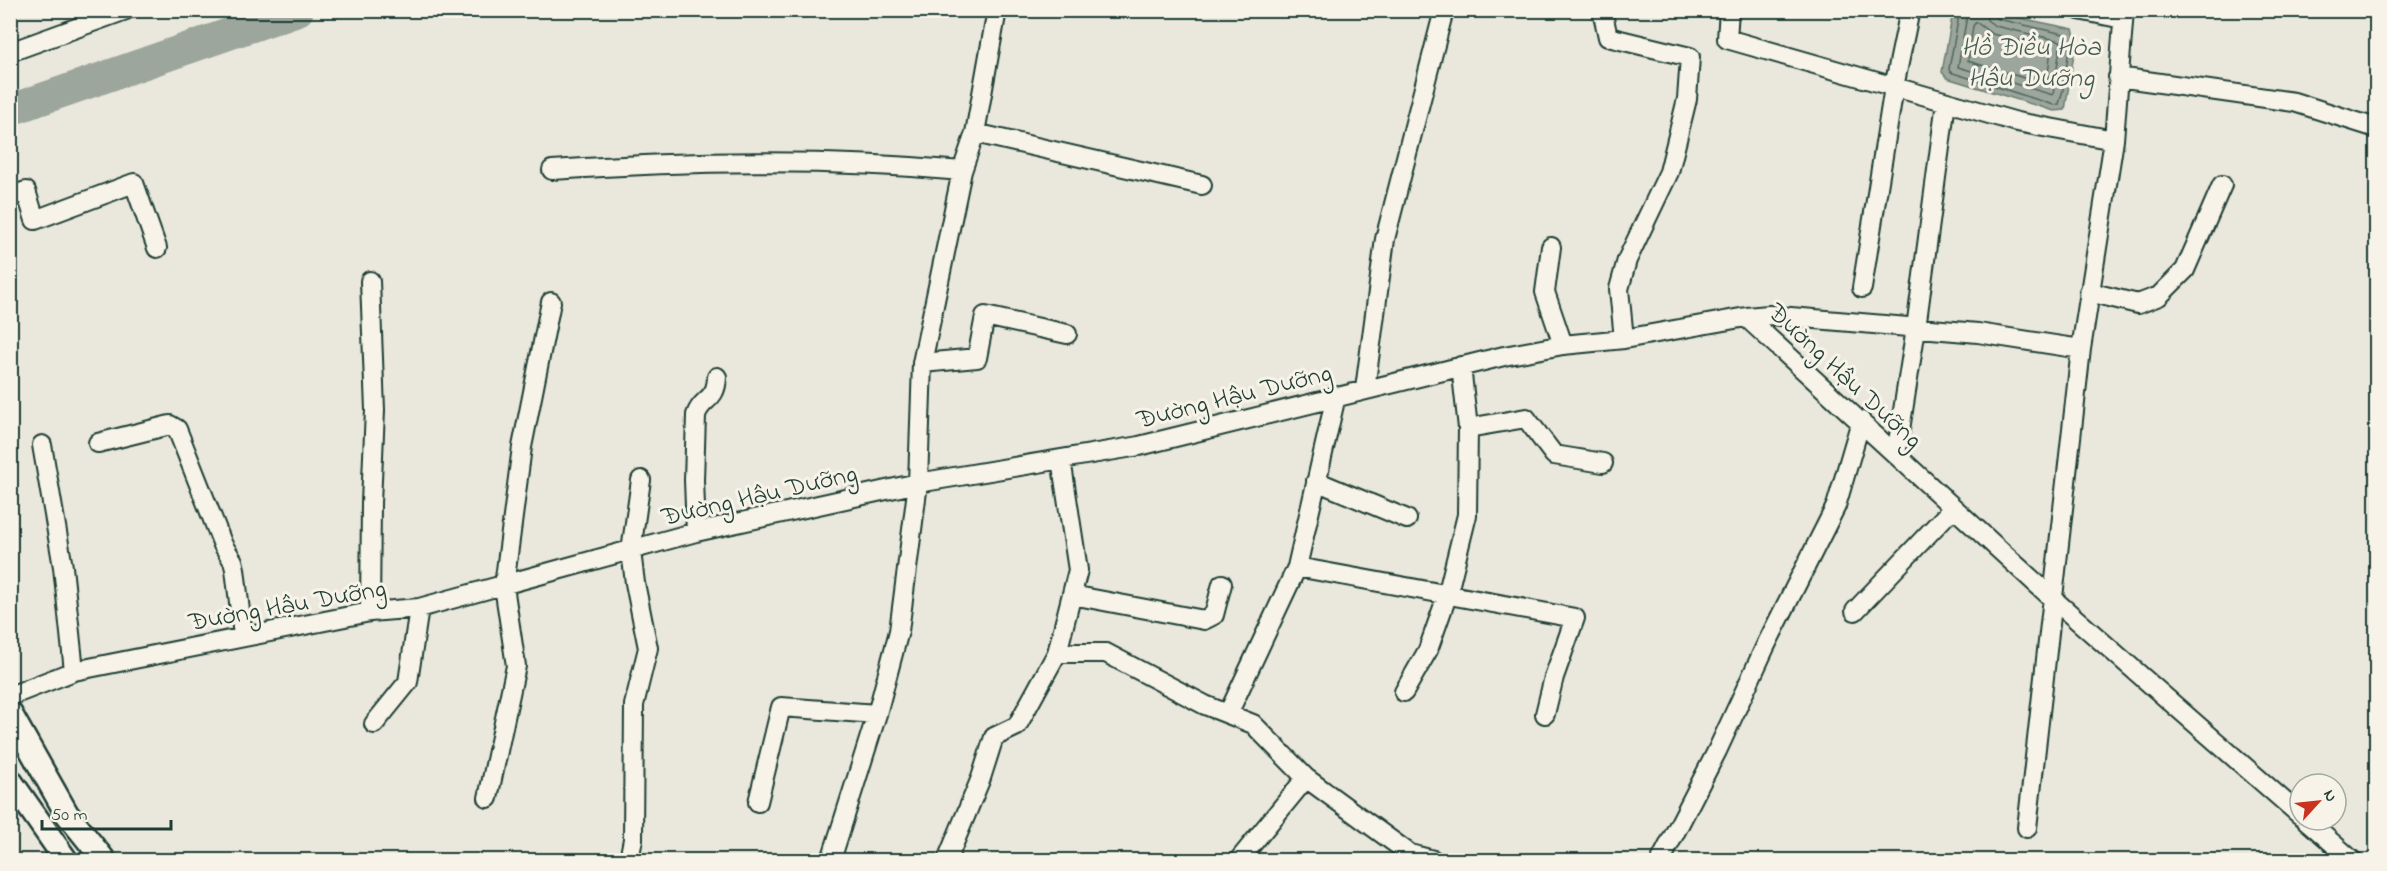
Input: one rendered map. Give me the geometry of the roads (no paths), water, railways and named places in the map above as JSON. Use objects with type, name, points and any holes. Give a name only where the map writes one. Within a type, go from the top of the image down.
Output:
[{"type":"main road","points":[[10,713],[67,814],[104,861]]},
{"type":"main road","points":[[10,780],[66,861]]},
{"type":"main road","points":[[10,809],[47,861]]},
{"type":"street","points":[[10,52],[126,10]]},
{"type":"street","points":[[831,861],[877,714],[899,631],[918,483],[922,363],[962,171],[975,133],[997,10]]},
{"type":"street","points":[[1365,389],[1385,239],[1444,10]]},
{"type":"street","points":[[1602,10],[1608,37],[1690,57],[1687,99],[1669,172],[1627,260],[1619,289],[1624,339]]},
{"type":"street","points":[[1729,10],[1726,39],[2017,122],[2114,140]]},
{"type":"street","points":[[1862,288],[1894,87],[1910,10]]},
{"type":"street","points":[[2027,828],[2081,349],[2114,140],[2124,15],[2079,10]]},
{"type":"street","points":[[2118,77],[2294,102],[2376,128]]},
{"type":"street","points":[[1896,455],[1916,328],[1946,102]]},
{"type":"street","points":[[975,133],[1202,185]]},
{"type":"street","points":[[552,170],[668,162],[807,161],[883,163],[962,171]]},
{"type":"street","points":[[10,196],[26,191],[35,220],[134,183],[157,248]]},
{"type":"street","points":[[2089,292],[2138,304],[2159,296],[2185,270],[2222,185]]},
{"type":"street","points":[[1551,247],[1545,292],[1563,345]]},
{"type":"street","points":[[370,281],[375,410],[370,612]]},
{"type":"street","points":[[488,798],[516,666],[504,586],[522,447],[551,302]]},
{"type":"street","points":[[1746,317],[1769,315],[1978,333],[2081,349]]},
{"type":"street","points":[[922,363],[977,358],[985,316],[1067,334]]},
{"type":"street","name":"Đường Hậu Dưỡng","points":[[10,696],[74,671],[370,612],[419,608],[696,532],[918,483],[1139,446],[1461,366],[1563,345],[1624,339],[1746,317],[2053,599],[2288,805]]},
{"type":"street","points":[[1404,692],[1428,650],[1448,596],[1467,514],[1468,428],[1461,366]]},
{"type":"street","points":[[696,532],[694,480],[696,415],[700,407],[715,393],[717,377]]},
{"type":"street","points":[[1228,714],[1297,567],[1336,396]]},
{"type":"street","points":[[1468,428],[1526,418],[1554,455],[1603,463]]},
{"type":"street","points":[[1661,861],[1717,752],[1766,645],[1836,506],[1861,421]]},
{"type":"street","points":[[98,443],[171,425],[177,429],[223,545],[233,561],[243,636]]},
{"type":"street","points":[[42,445],[63,567],[74,671]]},
{"type":"street","points":[[947,861],[981,778],[994,737],[1017,726],[1058,653],[1078,570],[1061,459]]},
{"type":"street","points":[[629,861],[633,839],[634,705],[648,648],[631,551],[641,480]]},
{"type":"street","points":[[1316,481],[1407,519]]},
{"type":"street","points":[[1855,611],[1953,507]]},
{"type":"street","points":[[1297,567],[1575,618],[1554,677],[1545,714]]},
{"type":"street","points":[[1072,595],[1204,620],[1214,615],[1222,584]]},
{"type":"street","points":[[374,724],[408,682],[419,608]]},
{"type":"street","points":[[1058,653],[1106,653],[1204,705],[1253,724],[1306,778],[1410,854],[1433,861]]},
{"type":"street","points":[[758,802],[781,707],[877,714]]},
{"type":"street","points":[[1240,860],[1306,778]]},
{"type":"street","points":[[2319,832],[2352,861]]},
{"type":"water","name":"Hồ Điều Hòa Hậu Dưỡng","points":[[1956,10],[1986,11],[2073,29],[2076,41],[2065,110],[2054,111],[1947,78],[1942,72],[1952,17]]},
{"type":"waterway","points":[[10,110],[298,10]]}]
